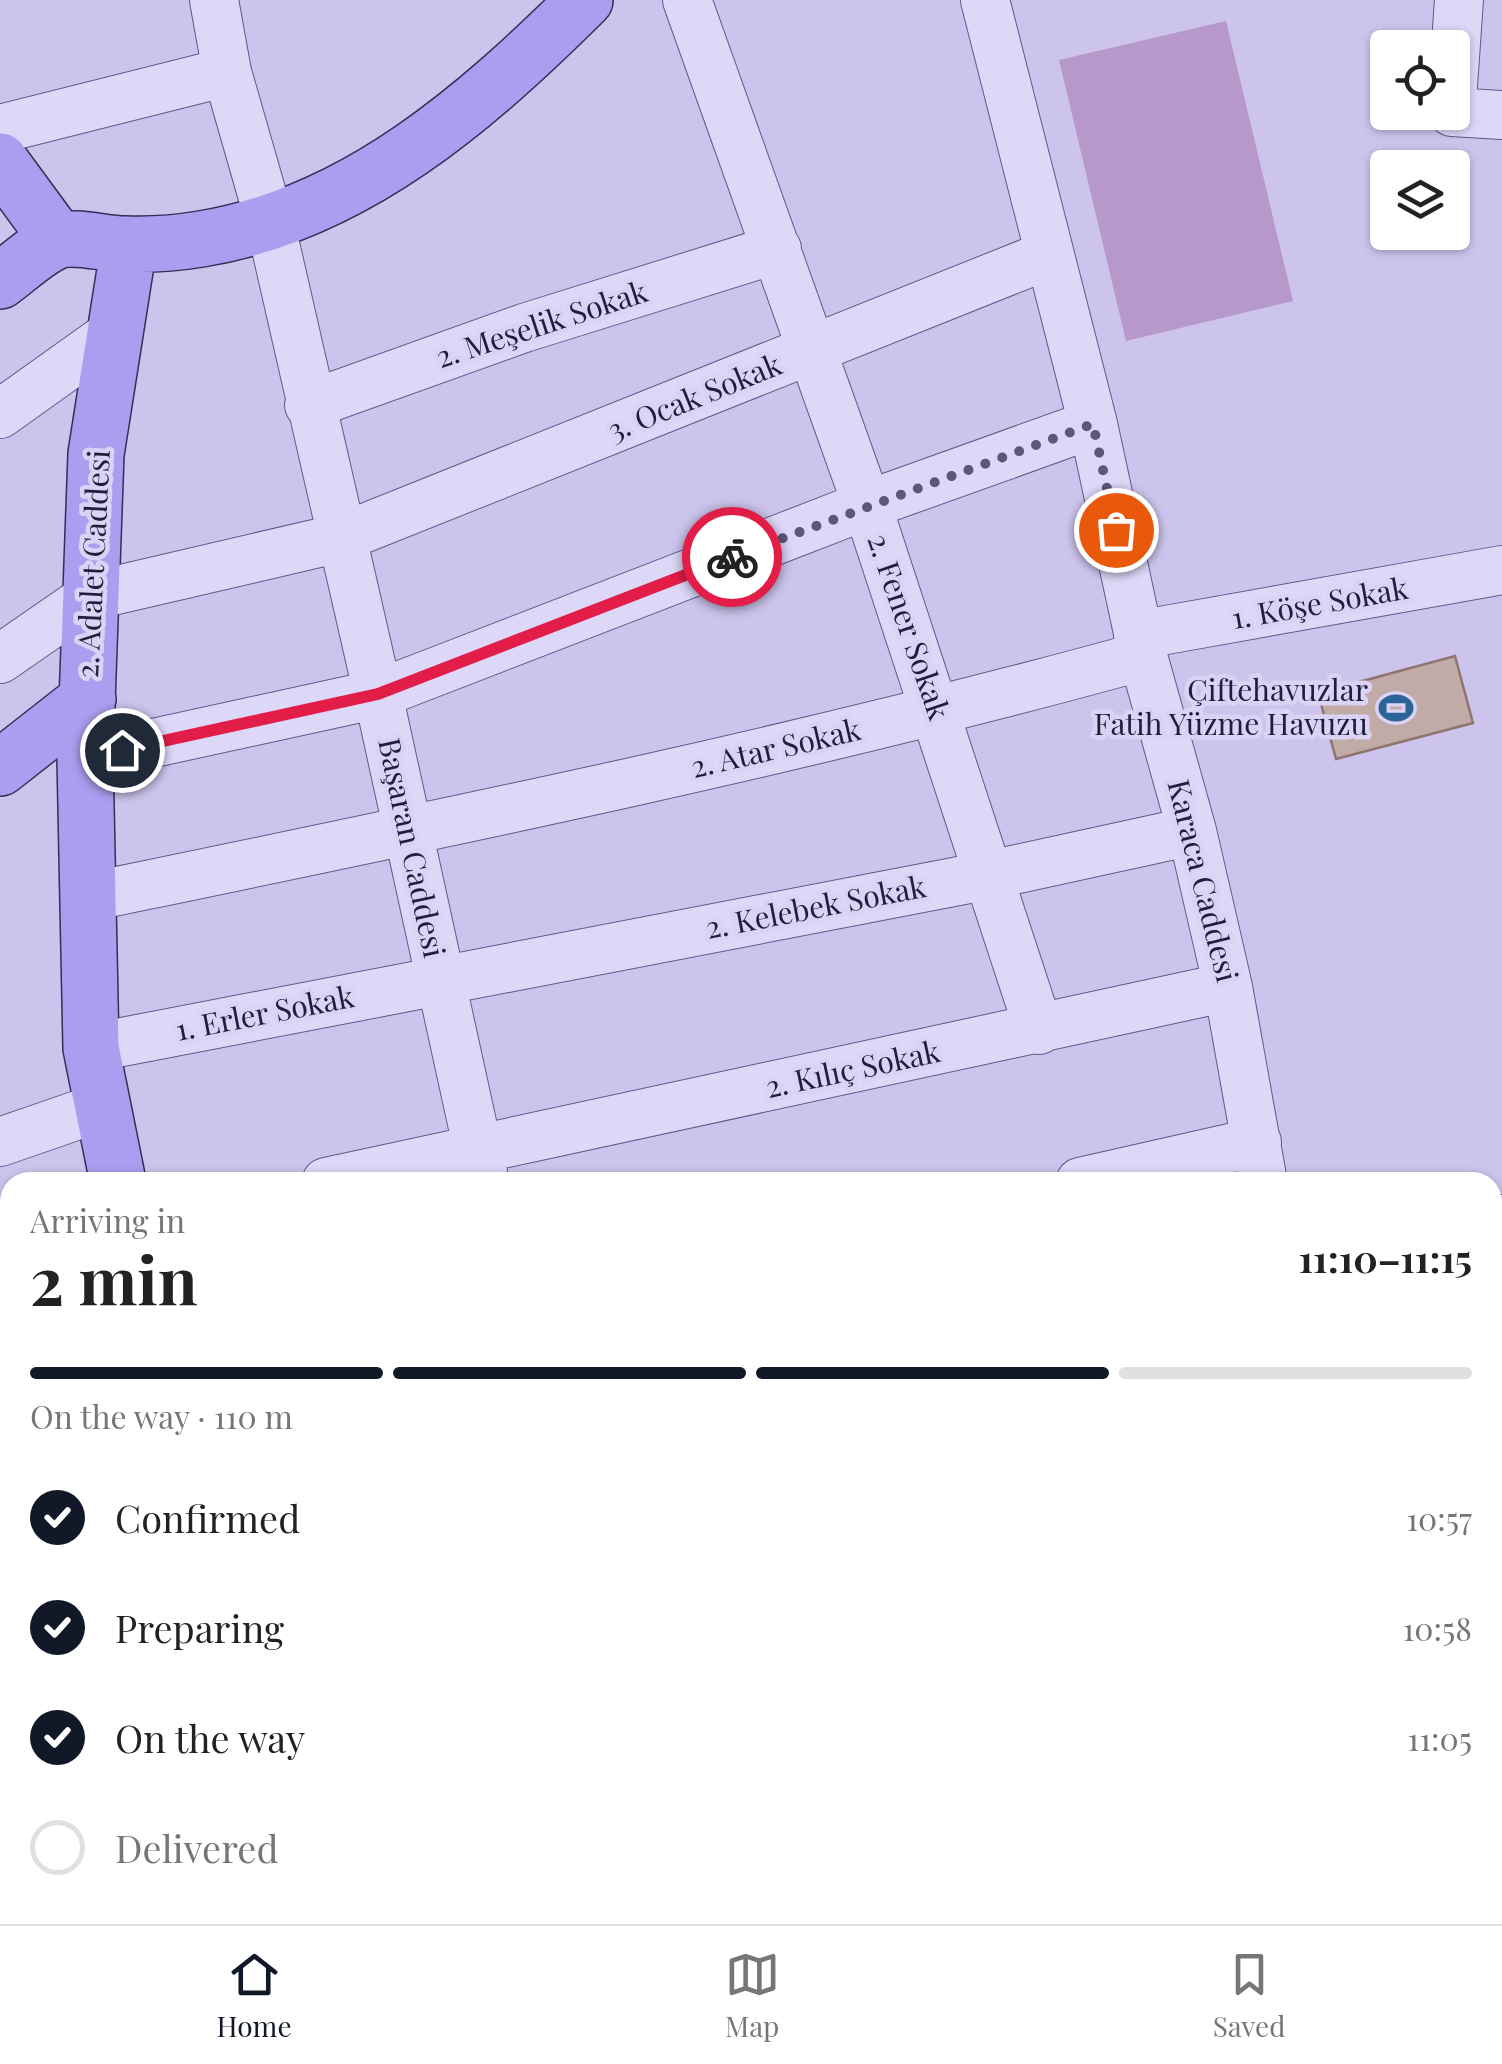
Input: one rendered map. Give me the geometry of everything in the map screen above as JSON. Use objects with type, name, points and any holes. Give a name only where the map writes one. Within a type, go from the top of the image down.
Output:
[{"type":"main road","points":[[0,281],[58,240],[129,245],[202,239],[270,222],[354,185],[423,143],[503,82],[585,0]]},
{"type":"main road","points":[[0,161],[58,240]]},
{"type":"main road","name":"2. Adalet Caddesi","points":[[116,1172],[91,1048],[85,758],[96,454],[119,329],[129,245]]},
{"type":"main road","points":[[0,768],[88,700]]},
{"type":"street","name":"Başaran Caddesi","points":[[214,0],[227,72],[270,222],[481,1166]]},
{"type":"street","name":"2. Fener Sokak","points":[[687,0],[866,505],[1039,1030]]},
{"type":"street","name":"Karaca Caddesi","points":[[985,0],[1093,424],[1140,646],[1192,831],[1228,987],[1260,1162]]},
{"type":"street","points":[[1457,30],[1459,0]]},
{"type":"street","points":[[0,130],[227,72]]},
{"type":"street","points":[[1470,113],[1502,115]]},
{"type":"street","name":"2. Meşelik Sokak","points":[[309,405],[524,328],[777,249]]},
{"type":"street","name":"3. Ocak Sokak","points":[[91,596],[340,538],[1048,255]]},
{"type":"street","points":[[0,414],[119,329]]},
{"type":"street","points":[[85,758],[378,694],[866,505],[1093,424]]},
{"type":"street","name":"1. Köşe Sokak","points":[[1140,646],[1502,570]]},
{"type":"street","points":[[0,659],[91,596]]},
{"type":"street","name":"2. Atar Sokak","points":[[89,896],[406,831],[937,713],[1140,646]]},
{"type":"street","name":"2. Kelebek Sokak","points":[[438,981],[1192,831]]},
{"type":"street","name":"1. Erler Sokak","points":[[91,1048],[438,981]]},
{"type":"street","name":"2. Kılıç Sokak","points":[[423,1172],[481,1166],[1228,987]]},
{"type":"street","points":[[0,1142],[102,1107]]},
{"type":"street","points":[[1170,1172],[1260,1162]]},
{"type":"shaded area","points":[[1226,21],[1293,301],[1126,341],[1059,60]]},
{"type":"shaded area","name":"Çiftehavuzlar Fatih Yüzme Havuzu","points":[[1455,656],[1473,723],[1336,759],[1318,693]]},
{"type":"way so far","points":[[732,557],[1093,424],[1116,530]]},
{"type":"place","name":"Çiftehavuzlar Fatih Yüzme Havuzu","points":[[1396,708]]},
{"type":"route","points":[[122,750],[378,694],[732,557]]}]
